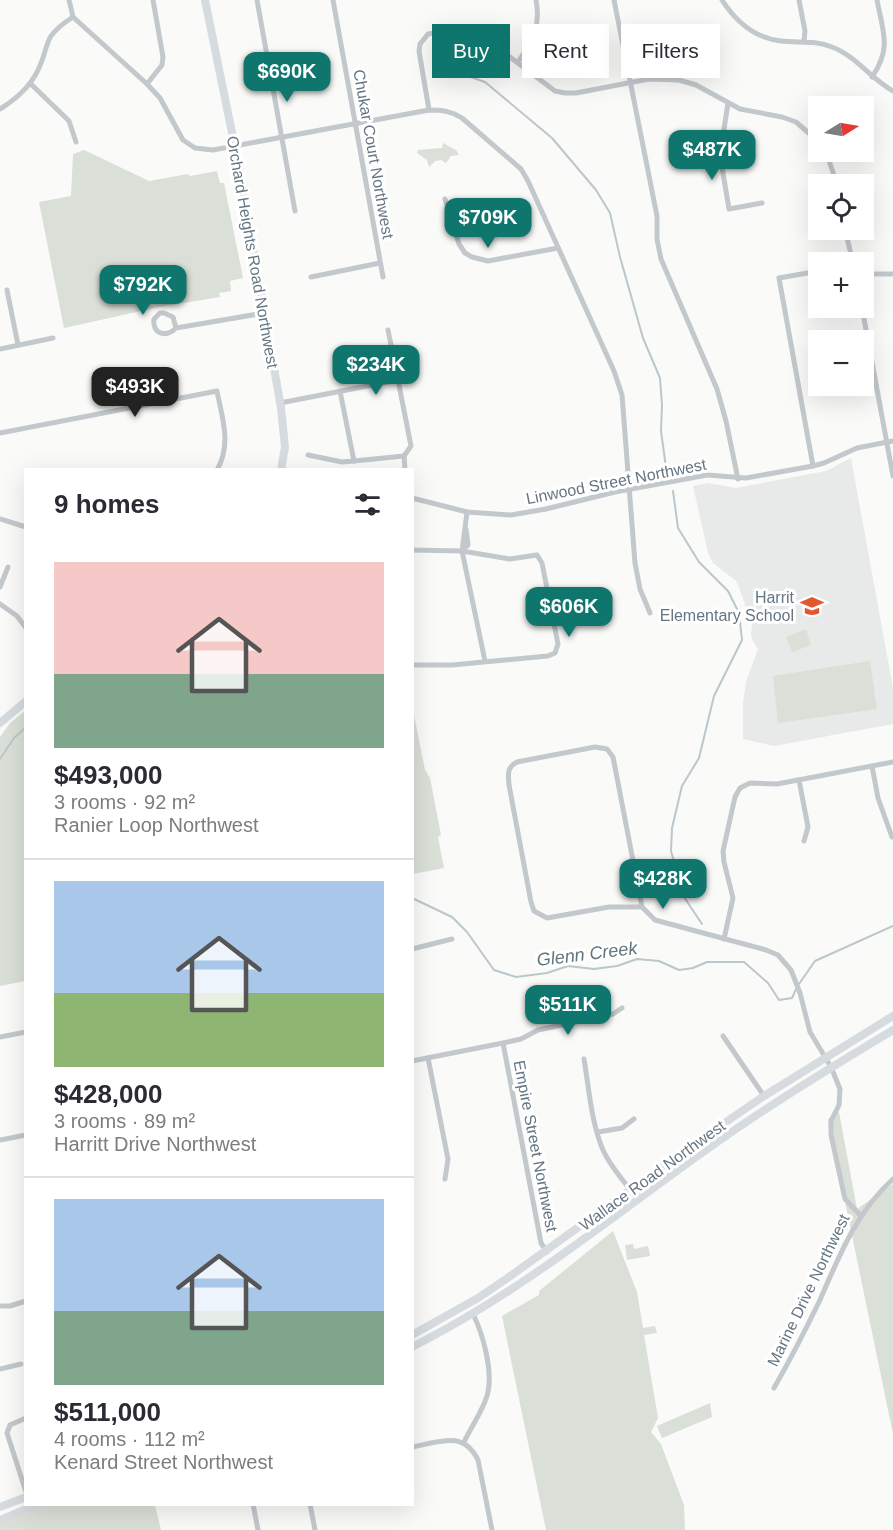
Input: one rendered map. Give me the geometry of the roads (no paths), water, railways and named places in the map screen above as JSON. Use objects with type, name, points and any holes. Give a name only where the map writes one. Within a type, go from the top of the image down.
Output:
[{"type":"main road","name":"Orchard Heights Road Northwest","points":[[205,0],[280,403],[285,436],[281,468]]},
{"type":"main road","points":[[0,723],[24,703]]},
{"type":"main road","name":"Wallace Road Northwest","points":[[414,1334],[478,1298],[547,1252],[630,1190],[764,1096],[893,1016]]},
{"type":"main road","name":"Wallace Road Northwest","points":[[414,1346],[473,1314],[541,1269],[721,1139],[831,1067],[893,1030]]},
{"type":"main road","points":[[0,1508],[24,1498]]},
{"type":"main road","points":[[0,1520],[31,1506]]},
{"type":"street","points":[[69,0],[73,17],[147,84],[160,98],[179,135],[195,148],[207,150],[234,146],[429,110],[454,112],[520,170],[528,181],[614,371],[622,395],[635,563],[642,596],[650,614]]},
{"type":"street","points":[[147,84],[162,65],[163,57],[153,0]]},
{"type":"street","points":[[256,0],[296,211]]},
{"type":"street","name":"Chukar Court Northwest","points":[[333,0],[383,277]]},
{"type":"street","points":[[518,62],[531,44],[536,31],[538,23],[536,0]]},
{"type":"street","points":[[616,0],[657,216],[657,239],[661,259],[720,398],[738,479]]},
{"type":"street","points":[[722,0],[730,12],[753,33],[782,41],[804,41],[834,48],[893,91]]},
{"type":"street","points":[[799,0],[805,31],[804,41]]},
{"type":"street","points":[[872,77],[882,62],[885,50],[885,38],[877,0]]},
{"type":"street","points":[[0,109],[31,84],[51,36],[57,28],[73,17]]},
{"type":"street","points":[[429,110],[419,51],[423,38],[433,33],[446,32],[474,35],[490,42],[555,91],[576,93],[649,79],[679,80],[696,85],[741,109],[796,122],[808,132]]},
{"type":"street","points":[[31,84],[69,121],[76,142]]},
{"type":"street","points":[[728,103],[720,155],[729,208],[762,203]]},
{"type":"street","points":[[445,199],[459,244],[472,258],[488,261],[558,248]]},
{"type":"street","points":[[311,277],[380,263]]},
{"type":"street","points":[[808,273],[779,278],[813,466]]},
{"type":"street","points":[[874,275],[893,274]]},
{"type":"street","points":[[7,290],[18,345]]},
{"type":"street","points":[[176,328],[173,317],[168,314],[160,313],[154,319],[153,324],[158,333],[169,333],[176,328],[264,313]]},
{"type":"street","points":[[864,318],[890,441],[893,476]]},
{"type":"street","points":[[388,330],[411,446],[404,456],[405,468]]},
{"type":"street","points":[[0,348],[53,338]]},
{"type":"street","points":[[361,353],[392,348]]},
{"type":"street","points":[[280,403],[398,380]]},
{"type":"street","points":[[0,433],[217,391],[226,436],[225,449],[218,468]]},
{"type":"street","points":[[340,391],[354,461]]},
{"type":"street","name":"Linwood Street Northwest","points":[[414,499],[467,512],[498,515],[532,512],[707,475],[738,479],[813,466],[857,448],[890,441]]},
{"type":"street","points":[[308,455],[342,462],[404,456]]},
{"type":"street","points":[[467,512],[462,551],[485,661]]},
{"type":"street","points":[[0,519],[24,526]]},
{"type":"street","points":[[414,550],[462,551],[510,559],[537,555],[542,563],[558,644],[553,655],[548,656],[452,665],[414,665]]},
{"type":"street","points":[[0,587],[8,567]]},
{"type":"street","points":[[0,604],[17,616],[24,625]]},
{"type":"street","points":[[642,907],[609,907],[547,918],[534,911],[508,785],[508,770],[512,764],[583,748],[607,749],[613,757],[642,907],[655,920],[778,955],[786,963],[800,993],[810,1032],[831,1067],[840,1089],[839,1105],[830,1128],[845,1199],[860,1215]]},
{"type":"street","points":[[724,939],[733,898],[723,851],[735,796],[740,788],[750,783],[777,784],[893,762]]},
{"type":"street","points":[[872,766],[878,798],[892,837]]},
{"type":"street","points":[[799,780],[808,827],[804,841]]},
{"type":"street","points":[[414,948],[452,939]]},
{"type":"street","points":[[414,1061],[521,1039],[538,1030],[613,1014],[622,1008]]},
{"type":"street","points":[[0,1037],[24,1032]]},
{"type":"street","points":[[723,1036],[764,1096]]},
{"type":"street","name":"Empire Street Northwest","points":[[503,1043],[541,1243],[547,1252]]},
{"type":"street","points":[[428,1058],[448,1159],[445,1179]]},
{"type":"street","points":[[584,1059],[598,1132],[608,1158],[637,1199]]},
{"type":"street","points":[[598,1132],[622,1128],[634,1119]]},
{"type":"street","points":[[0,1140],[24,1135]]},
{"type":"street","name":"Marine Drive Northwest","points":[[774,1388],[796,1349],[860,1215],[893,1179]]},
{"type":"street","points":[[0,1306],[24,1302]]},
{"type":"street","points":[[464,1442],[489,1389],[489,1372],[481,1331],[473,1314]]},
{"type":"street","points":[[0,1369],[21,1364]]},
{"type":"street","points":[[24,1419],[10,1425],[7,1432],[24,1486]]},
{"type":"street","points":[[414,1446],[447,1440],[464,1442],[473,1451],[478,1460],[492,1530]]},
{"type":"street","points":[[253,1506],[258,1530]]},
{"type":"street","points":[[310,1506],[315,1530]]},
{"type":"waterway","points":[[473,78],[485,82],[552,138],[596,190],[610,213],[643,338],[660,378],[661,431],[667,475]]},
{"type":"waterway","points":[[673,491],[678,528],[699,562],[728,591],[739,613],[742,640],[714,696],[699,758],[682,786],[672,828],[671,851],[684,897],[702,924]]},
{"type":"waterway","name":"Glenn Creek","points":[[0,759],[14,738],[24,729]]},
{"type":"waterway","name":"Glenn Creek","points":[[414,899],[452,917],[467,932],[494,970],[516,977],[547,973],[568,966],[594,969],[617,966],[637,959],[659,961],[679,970],[693,968],[707,962],[744,962],[768,983],[779,1000],[792,998],[796,989]]},
{"type":"waterway","name":"Glenn Creek","points":[[799,984],[815,961],[893,926]]},
{"type":"place","name":"Harrit Elementary School","points":[[812,606]]}]
